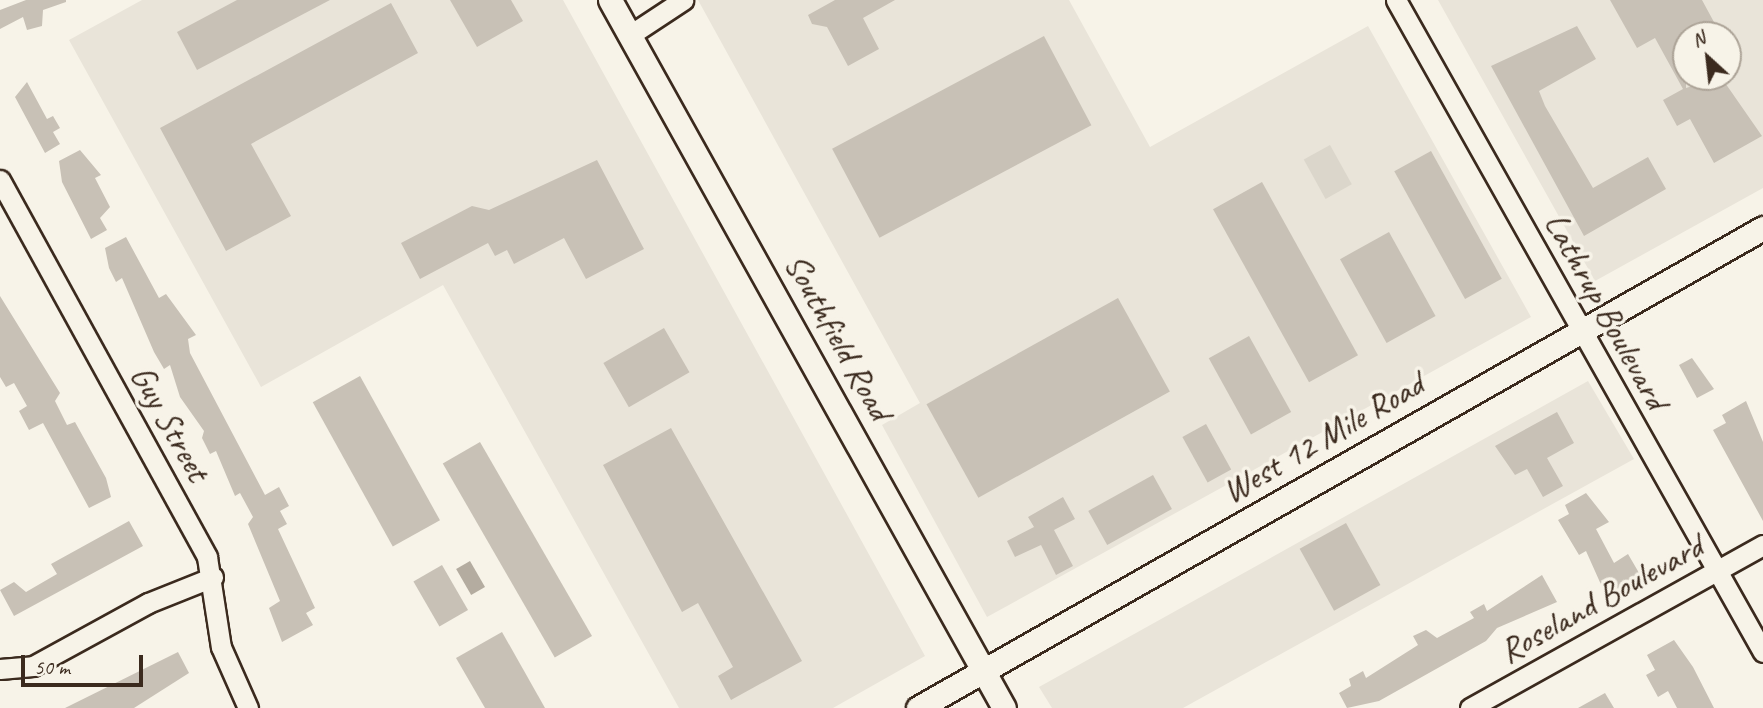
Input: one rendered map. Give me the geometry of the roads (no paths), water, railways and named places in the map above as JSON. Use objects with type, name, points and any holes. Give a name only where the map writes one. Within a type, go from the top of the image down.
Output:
[{"type":"main road","name":"Southfield Road","points":[[610,0],[1004,708]]},
{"type":"main road","name":"West 12 Mile Road","points":[[918,708],[1763,228]]},
{"type":"street","points":[[630,35],[683,0]]},
{"type":"street","name":"Lathrup Boulevard","points":[[1396,0],[1763,652]]},
{"type":"street","name":"Guy Street","points":[[0,180],[213,577],[221,647],[248,708]]},
{"type":"street","name":"Roseland Boulevard","points":[[1470,708],[1763,545]]},
{"type":"street","points":[[0,669],[33,666],[149,603],[213,577]]}]
